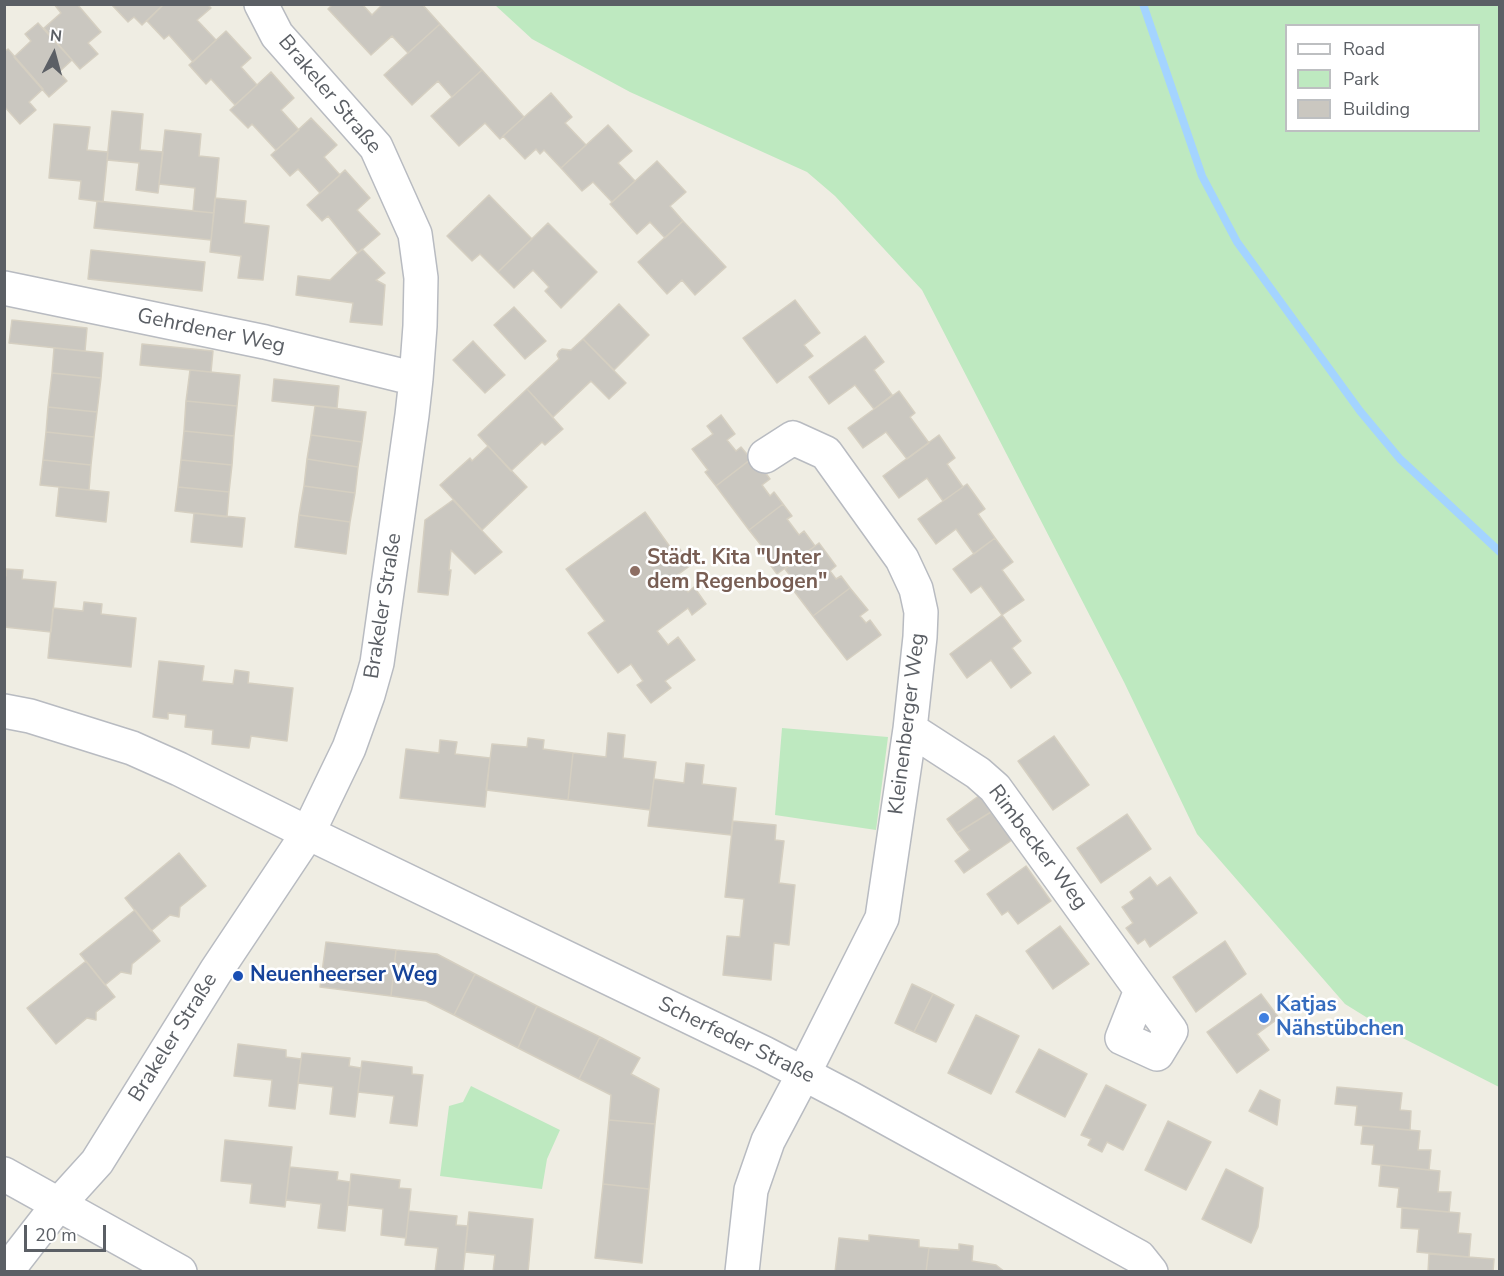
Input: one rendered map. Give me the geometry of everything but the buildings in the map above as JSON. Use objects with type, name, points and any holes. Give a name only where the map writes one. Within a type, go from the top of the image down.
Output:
[{"type":"street","name":"Brakeler Straße","points":[[6,1272],[58,1205],[97,1162],[216,971],[308,833],[349,748],[377,663],[416,379],[421,278],[415,234],[376,147],[278,35],[261,4]]},
{"type":"street","name":"Gehrdener Weg","points":[[4,288],[265,342],[416,379]]},
{"type":"street","name":"Kleinenberger Weg","points":[[742,1272],[751,1190],[768,1141],[882,918],[909,729],[921,612],[916,589],[902,559],[826,453],[793,438],[765,456]]},
{"type":"street","points":[[4,711],[30,716],[132,748],[308,833]]},
{"type":"street","name":"Rimbecker Weg","points":[[909,729],[978,773],[995,788],[1141,990]]},
{"type":"street","name":"Scherfeder Straße","points":[[308,833],[804,1073],[1139,1257],[1151,1272]]},
{"type":"street","points":[[4,1174],[180,1272]]},
{"type":"green space","points":[[495,5],[1499,5],[1499,1087],[1387,1030],[1345,1004],[1197,834],[1124,682],[922,290],[835,196],[807,172],[630,92],[532,39]]},
{"type":"green space","points":[[782,728],[888,737],[876,830],[775,815]]},
{"type":"green space","points":[[471,1086],[560,1130],[547,1159],[542,1189],[440,1176],[449,1106],[463,1102]]},
{"type":"waterway","points":[[1143,4],[1202,176],[1237,242],[1360,411],[1400,459],[1500,552]]},
{"type":"place","name":"Städt. Kita \"Unter dem Regenbogen\"","points":[[635,571]]},
{"type":"place","name":"Neuenheerser Weg","points":[[238,976]]},
{"type":"place","name":"Katjas Nähstübchen","points":[[1264,1018]]}]
